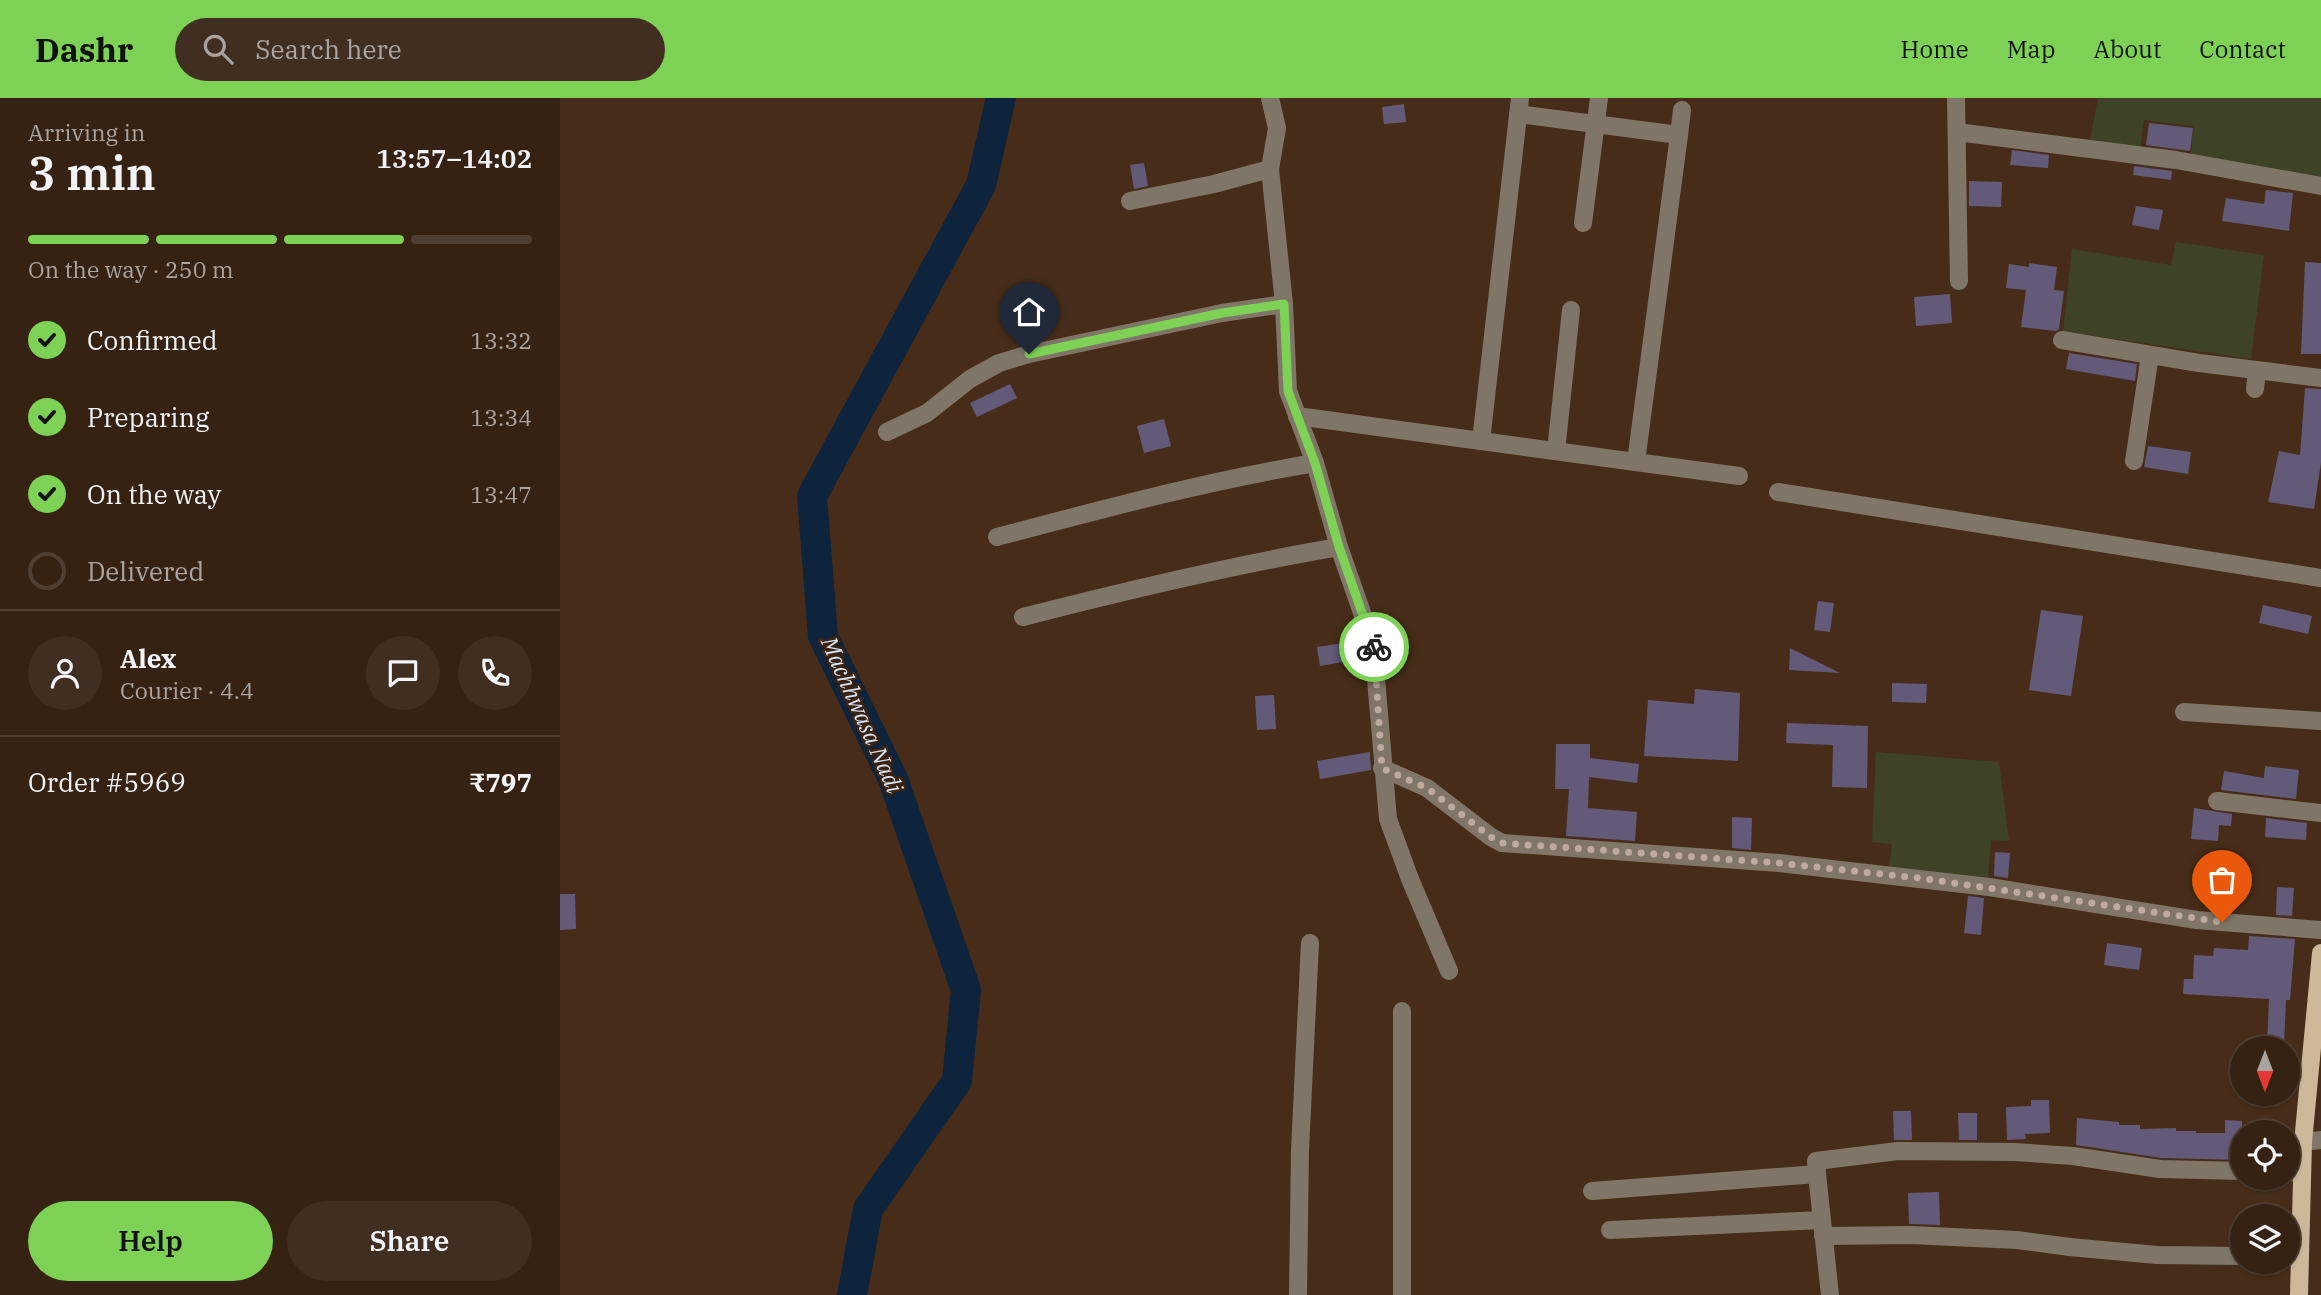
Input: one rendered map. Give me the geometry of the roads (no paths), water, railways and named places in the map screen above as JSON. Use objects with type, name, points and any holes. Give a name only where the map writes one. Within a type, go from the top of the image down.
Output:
[{"type":"main road","points":[[2300,1163],[2312,1141],[2321,953]]},
{"type":"main road","points":[[2296,1274],[2299,1295]]},
{"type":"street","points":[[1270,98],[1278,128],[1270,169],[1284,304],[1288,391],[1315,463],[1339,547],[1373,644],[1388,819],[1449,971]]},
{"type":"street","points":[[1583,223],[1599,98]]},
{"type":"street","points":[[1956,98],[1959,281]]},
{"type":"street","points":[[1481,441],[1519,106],[1596,124],[1679,135]]},
{"type":"street","points":[[1636,462],[1682,110]]},
{"type":"street","points":[[1957,132],[2176,160],[2321,186]]},
{"type":"street","points":[[1130,201],[1214,184],[1270,169]]},
{"type":"street","points":[[887,432],[927,414],[970,379],[999,363],[1029,354],[1222,313],[1284,304]]},
{"type":"street","points":[[1556,451],[1572,310]]},
{"type":"street","points":[[2062,340],[2150,355],[2256,380],[2321,378]]},
{"type":"street","points":[[2134,461],[2150,355]]},
{"type":"street","points":[[1297,416],[1739,476]]},
{"type":"street","points":[[997,537],[1153,495],[1315,463]]},
{"type":"street","points":[[1778,492],[2321,578]]},
{"type":"street","points":[[1023,617],[1180,577],[1339,547]]},
{"type":"street","points":[[2184,712],[2321,721]]},
{"type":"street","points":[[1382,768],[1427,788],[1502,843],[1779,863],[1989,887],[2197,920],[2321,930]]},
{"type":"street","points":[[2217,801],[2321,813]]},
{"type":"street","points":[[1298,1295],[1300,1150],[1310,943]]},
{"type":"street","points":[[1402,1012],[1402,1295]]},
{"type":"street","points":[[1830,1295],[1816,1161],[1898,1151],[2015,1152],[2073,1156],[2160,1169],[2230,1171]]},
{"type":"street","points":[[1592,1191],[1817,1174]]},
{"type":"street","points":[[1610,1230],[1822,1228],[2017,1240],[2157,1255],[2230,1256]]},
{"type":"waterway","name":"Machhwasa Nadi","points":[[852,1295],[868,1209],[957,1081],[966,990],[893,779],[823,636],[812,496],[981,185],[1001,98]]}]
